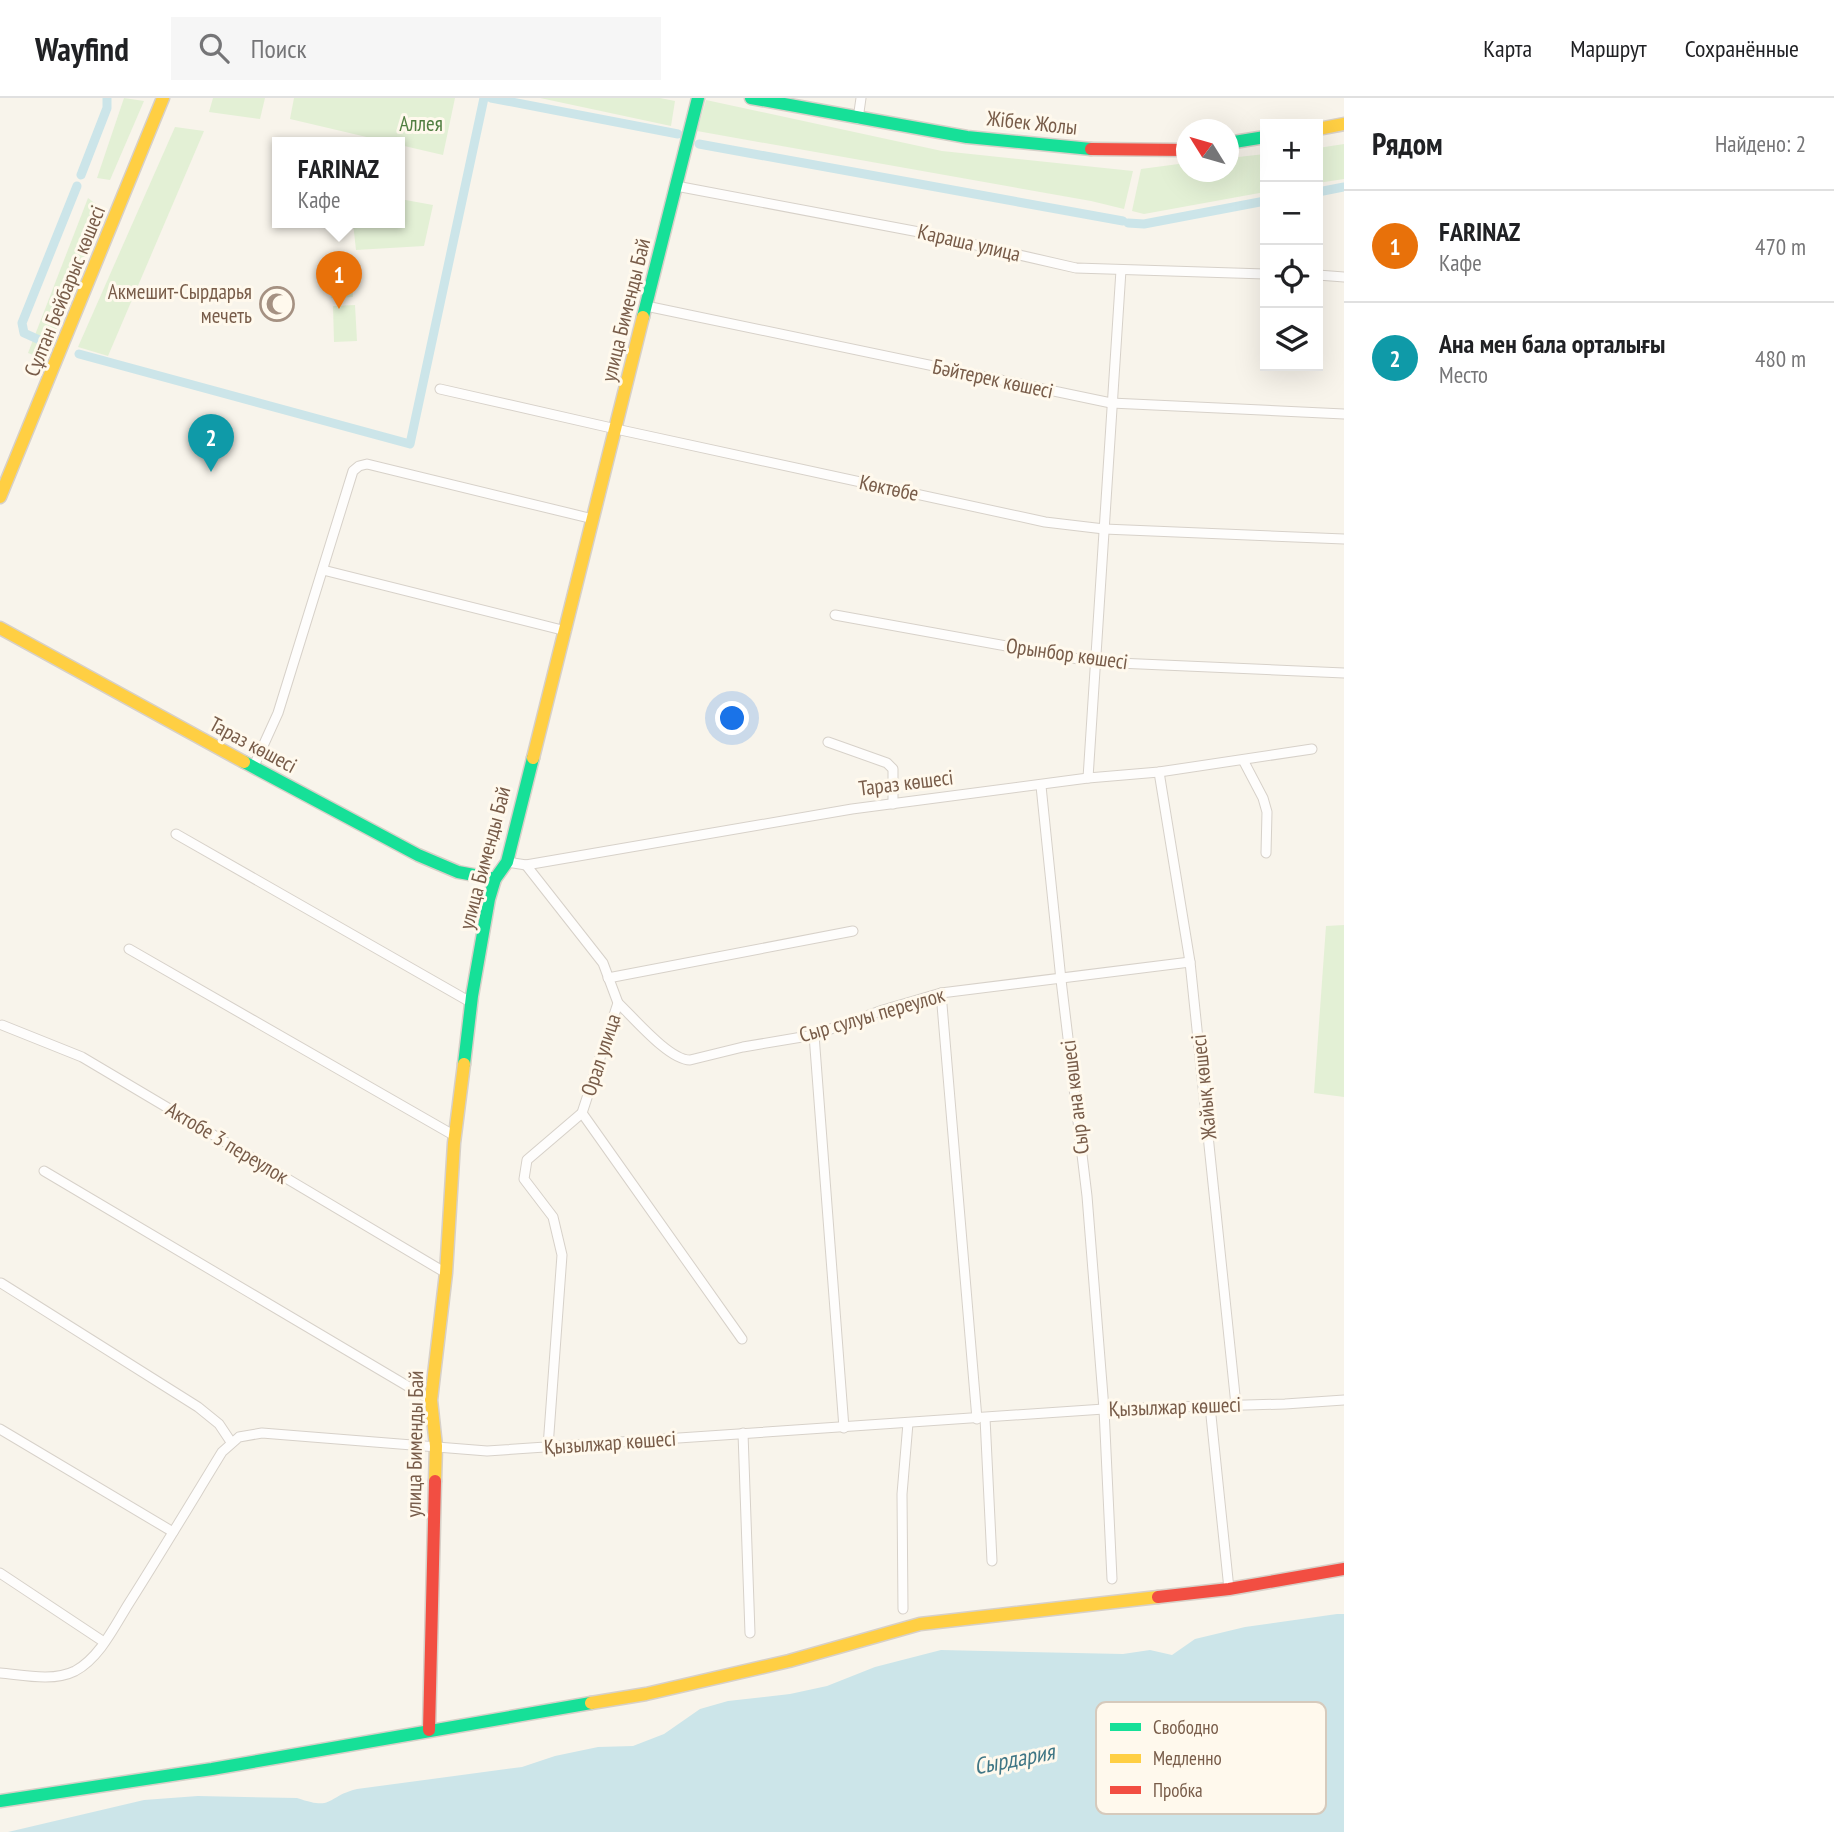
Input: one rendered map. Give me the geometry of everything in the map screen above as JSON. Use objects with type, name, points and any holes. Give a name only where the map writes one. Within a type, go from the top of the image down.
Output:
[{"type":"street","name":"Сұлтан Бейбарыс көшесі","points":[[0,497],[163,98]]},
{"type":"street","name":"улица Бименды Бай","points":[[429,1730],[436,1446],[431,1401],[446,1273],[455,1136],[471,1003],[495,879],[507,862],[698,98]]},
{"type":"street","name":"Жібек Жолы","points":[[751,98],[858,119],[1010,143],[1134,152],[1176,150]]},
{"type":"street","points":[[858,119],[861,98]]},
{"type":"street","points":[[1323,128],[1344,124]]},
{"type":"street","points":[[1239,141],[1260,138]]},
{"type":"street","name":"Караша улица","points":[[676,186],[919,232],[1076,268],[1260,274]]},
{"type":"street","points":[[1088,778],[1121,270]]},
{"type":"street","points":[[1323,275],[1344,277]]},
{"type":"street","name":"Бәйтерек көшесі","points":[[646,306],[1111,403],[1344,414]]},
{"type":"street","name":"Көктөбе","points":[[440,389],[1045,522],[1104,529],[1344,539]]},
{"type":"street","points":[[253,768],[278,713],[353,471],[359,466],[367,464],[593,519]]},
{"type":"street","points":[[323,570],[566,631]]},
{"type":"street","name":"Орынбор көшесі","points":[[835,615],[1095,662],[1344,673]]},
{"type":"street","name":"Тараз көшесі","points":[[0,628],[253,768],[432,861],[479,879],[495,879]]},
{"type":"street","points":[[828,742],[887,763],[893,769],[893,804]]},
{"type":"street","name":"Тараз көшесі","points":[[507,862],[526,865],[893,804],[1088,778],[1158,772],[1312,749]]},
{"type":"street","points":[[1243,760],[1263,798],[1266,812],[1266,853]]},
{"type":"street","name":"Жайық көшесі","points":[[1158,772],[1190,962],[1236,1405]]},
{"type":"street","name":"Сыр ана көшесі","points":[[1041,786],[1087,1196],[1104,1409],[1112,1579]]},
{"type":"street","points":[[176,834],[471,1003]]},
{"type":"street","name":"Орал улица","points":[[526,865],[603,963],[618,1003],[582,1113],[527,1160],[524,1179],[553,1217],[562,1255],[548,1447]]},
{"type":"street","points":[[608,978],[853,931]]},
{"type":"street","points":[[129,949],[455,1136]]},
{"type":"street","name":"Сыр сулуы переулок","points":[[618,1003],[669,1051],[683,1060],[698,1059],[743,1047],[814,1035],[941,993],[1190,962]]},
{"type":"street","points":[[941,993],[992,1561]]},
{"type":"street","name":"Актобе 3 переулок","points":[[2,1025],[82,1056],[446,1273]]},
{"type":"street","points":[[814,1035],[844,1428]]},
{"type":"street","points":[[582,1113],[742,1339]]},
{"type":"street","points":[[44,1171],[431,1401]]},
{"type":"street","points":[[0,1673],[49,1677],[77,1670],[104,1642],[222,1452],[231,1442],[219,1424],[198,1407],[1,1283]]},
{"type":"street","name":"Қызылжар көшесі","points":[[231,1442],[239,1437],[262,1433],[487,1451],[1104,1409],[1344,1400]]},
{"type":"street","points":[[1210,1406],[1229,1589]]},
{"type":"street","points":[[902,1609],[902,1494],[908,1423]]},
{"type":"street","points":[[0,1429],[173,1532]]},
{"type":"street","points":[[743,1433],[750,1633]]},
{"type":"street","points":[[0,1801],[212,1769],[701,1683],[920,1624],[1229,1589],[1344,1569]]},
{"type":"street","points":[[0,1573],[104,1642]]},
{"type":"green space","points":[[124,98],[144,101],[110,180],[97,178]]},
{"type":"green space","points":[[213,98],[265,98],[260,119],[209,112]]},
{"type":"green space","name":"Аллея","points":[[294,98],[455,98],[443,155],[405,146],[405,137],[366,137],[290,119]]},
{"type":"green space","points":[[540,98],[660,98],[675,101],[671,126]]},
{"type":"green space","points":[[706,100],[942,151],[1133,171],[1124,209],[697,131]]},
{"type":"green space","points":[[175,127],[204,131],[108,356],[78,347]]},
{"type":"green space","points":[[1344,144],[1344,179],[1323,182],[1323,147]]},
{"type":"green space","points":[[1260,155],[1260,193],[1144,214],[1132,211],[1141,169],[1176,164],[1176,182],[1239,182],[1239,157]]},
{"type":"green space","points":[[88,198],[105,211],[44,359],[28,353]]},
{"type":"green space","points":[[405,200],[433,205],[424,246],[356,250],[354,228],[405,228]]},
{"type":"green space","points":[[351,260],[353,297],[331,298],[329,262]]},
{"type":"green space","points":[[355,305],[357,341],[334,342],[333,306]]},
{"type":"green space","points":[[1344,925],[1344,1097],[1314,1093],[1326,926]]},
{"type":"water","name":"Сырдария","points":[[1344,1614],[1344,1832],[8,1832],[144,1800],[198,1796],[297,1798],[324,1803],[357,1789],[522,1767],[555,1756],[598,1747],[633,1746],[664,1734],[700,1709],[728,1701],[790,1694],[827,1686],[875,1667],[941,1650],[1123,1654],[1150,1650],[1172,1655],[1195,1639],[1245,1627]]},
{"type":"waterway","points":[[81,175],[107,108],[107,98]]},
{"type":"waterway","points":[[79,354],[410,444],[484,98]]},
{"type":"waterway","points":[[491,98],[678,134]]},
{"type":"waterway","points":[[699,144],[1123,221]]},
{"type":"waterway","points":[[44,342],[24,333],[22,323],[77,186]]},
{"type":"waterway","points":[[1323,191],[1344,187]]},
{"type":"waterway","points":[[1128,223],[1144,224],[1260,202]]},
{"type":"traffic: fast","points":[[643,317],[698,98]]},
{"type":"traffic: fast","points":[[751,98],[967,137],[1091,149]]},
{"type":"traffic: fast","points":[[1239,141],[1260,138]]},
{"type":"traffic: fast","points":[[464,1064],[472,996],[489,899],[495,879],[507,862],[533,758]]},
{"type":"traffic: fast","points":[[244,762],[418,855],[458,872],[495,879]]},
{"type":"traffic: fast","points":[[0,1801],[212,1769],[591,1703]]},
{"type":"traffic: slow","points":[[0,497],[163,98]]},
{"type":"traffic: slow","points":[[1323,128],[1344,124]]},
{"type":"traffic: slow","points":[[533,758],[643,317]]},
{"type":"traffic: slow","points":[[0,628],[244,762]]},
{"type":"traffic: slow","points":[[435,1481],[436,1446],[431,1400],[446,1273],[454,1143],[464,1064]]},
{"type":"traffic: slow","points":[[591,1703],[646,1694],[789,1661],[920,1624],[1158,1597]]},
{"type":"traffic: jam","points":[[1091,149],[1176,150]]},
{"type":"traffic: jam","points":[[429,1730],[435,1481]]},
{"type":"traffic: jam","points":[[1158,1597],[1229,1589],[1344,1569]]},
{"type":"place","name":"Акмешит-Сырдарья мечеть","points":[[277,304]]},
{"type":"place","name":"FARINAZ","points":[[339,309]]},
{"type":"place","name":"Ана мен бала орталығы","points":[[211,472]]}]
